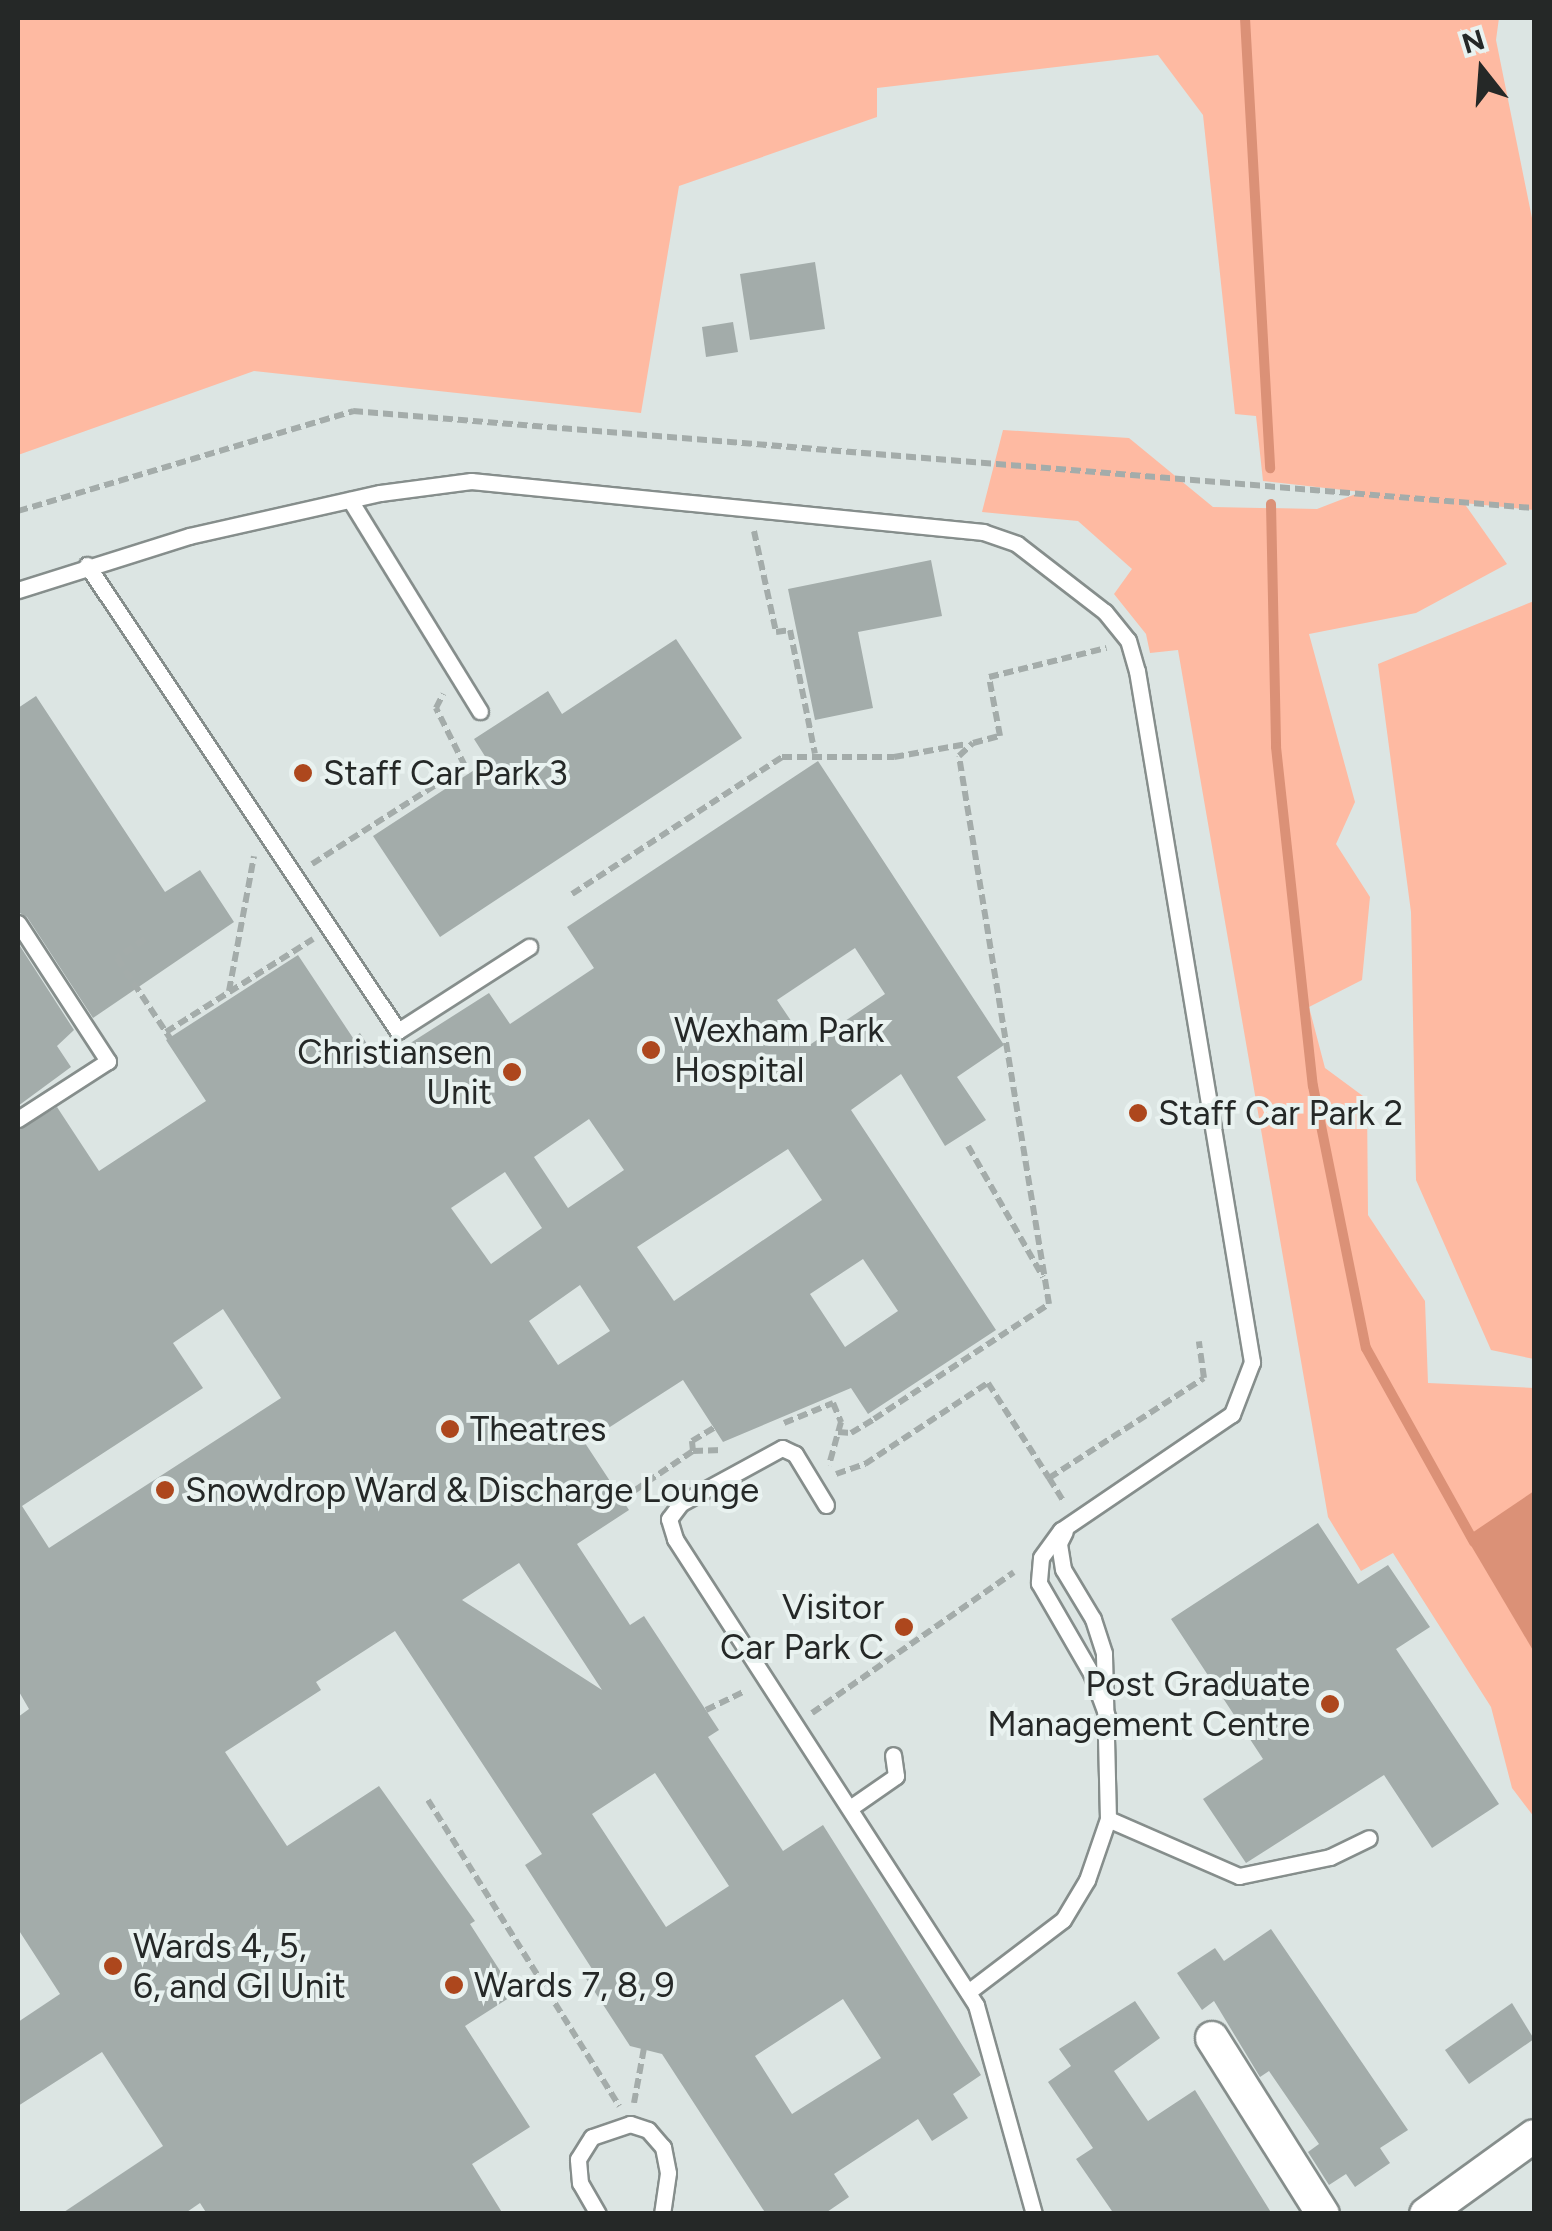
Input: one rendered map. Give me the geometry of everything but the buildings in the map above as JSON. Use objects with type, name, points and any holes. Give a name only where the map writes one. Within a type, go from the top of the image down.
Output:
[{"type":"street","points":[[1212,2038],[1323,2214]]},
{"type":"street","points":[[1426,2214],[1531,2146]]},
{"type":"lane","points":[[18,590],[87,564],[350,500],[471,482],[1002,537],[1105,612],[1128,640],[1252,1362],[1232,1414],[1070,1524],[1041,1558],[1039,1583],[1091,1673],[1108,1719]]},
{"type":"lane","points":[[350,500],[480,711]]},
{"type":"lane","points":[[87,564],[398,1030],[529,946]]},
{"type":"lane","points":[[18,923],[108,1061],[18,1119]]},
{"type":"lane","points":[[826,1505],[795,1454],[782,1448],[682,1502],[669,1520],[675,1539],[968,1992],[988,2038],[1034,2214]]},
{"type":"lane","points":[[968,1992],[1063,1920],[1087,1880],[1108,1819],[1108,1719],[1102,1643],[1059,1551],[1070,1524]]},
{"type":"lane","points":[[850,1808],[896,1776],[893,1754]]},
{"type":"lane","points":[[1108,1819],[1239,1876],[1330,1857],[1369,1838]]},
{"type":"lane","points":[[598,2214],[580,2183],[578,2159],[592,2137],[630,2124],[648,2130],[663,2146],[668,2174],[662,2214]]},
{"type":"path","points":[[18,511],[353,411],[1534,508]]},
{"type":"path","points":[[750,509],[776,632],[790,630],[815,754]]},
{"type":"path","points":[[572,894],[769,764],[792,753],[894,757],[1000,736],[989,676],[1128,640]]},
{"type":"path","points":[[294,875],[465,766],[436,708],[461,680]]},
{"type":"path","points":[[838,1432],[851,1433],[874,1420],[1050,1304],[959,762],[973,742]]},
{"type":"path","points":[[229,992],[252,858],[273,844]]},
{"type":"path","points":[[146,939],[116,958],[168,1035],[330,928]]},
{"type":"path","points":[[968,1146],[1046,1282]]},
{"type":"path","points":[[766,1431],[832,1403],[838,1432],[832,1474],[866,1464],[988,1383],[1049,1478],[1204,1378],[1199,1342]]},
{"type":"path","points":[[693,1451],[692,1441],[714,1428]]},
{"type":"path","points":[[622,1499],[693,1451],[732,1445]]},
{"type":"path","points":[[1052,1508],[1062,1500]]},
{"type":"path","points":[[796,1724],[1014,1576],[1016,1555]]},
{"type":"path","points":[[706,1710],[741,1690],[752,1706]]},
{"type":"path","points":[[428,1800],[630,2124]]},
{"type":"path","points":[[630,2124],[644,2048]]},
{"type":"shaded area","points":[[18,18],[1499,18],[1496,40],[1534,228],[1534,510],[1464,503],[1507,564],[1416,613],[1309,634],[1355,802],[1336,844],[1370,897],[1362,980],[1309,1007],[1325,1068],[1367,1099],[1368,1215],[1425,1301],[1428,1383],[1534,1388],[1534,1817],[1512,1788],[1491,1707],[1393,1553],[1361,1571],[1328,1517],[1178,650],[1150,653],[1146,634],[1114,594],[1132,569],[1078,521],[982,512],[1003,430],[1129,438],[1213,507],[1317,509],[1361,492],[1263,481],[1256,416],[1235,414],[1203,115],[1158,55],[877,88],[877,117],[679,186],[641,413],[254,371],[18,455]]},
{"type":"shaded area","points":[[1534,601],[1534,1359],[1491,1350],[1416,1180],[1411,912],[1378,664]]},
{"type":"shaded area","points":[[1534,1491],[1534,1652],[1466,1537]]},
{"type":"waterway","points":[[1245,18],[1270,468]]},
{"type":"waterway","points":[[1271,504],[1276,747],[1313,1086],[1366,1348],[1474,1542]]},
{"type":"place","name":"Staff Car Park 3","points":[[303,773]]},
{"type":"place","name":"Wexham Park Hospital","points":[[651,1050]]},
{"type":"place","name":"Christiansen Unit","points":[[512,1072]]},
{"type":"place","name":"Staff Car Park 2","points":[[1138,1113]]},
{"type":"place","name":"Theatres","points":[[450,1429]]},
{"type":"place","name":"Snowdrop Ward & Discharge Lounge","points":[[165,1490]]},
{"type":"place","name":"Visitor Car Park C","points":[[904,1627]]},
{"type":"place","name":"Post Graduate Management Centre","points":[[1330,1704]]},
{"type":"place","name":"Wards 4, 5, 6, and GI Unit","points":[[113,1966]]},
{"type":"place","name":"Wards 7, 8, 9","points":[[454,1985]]}]
